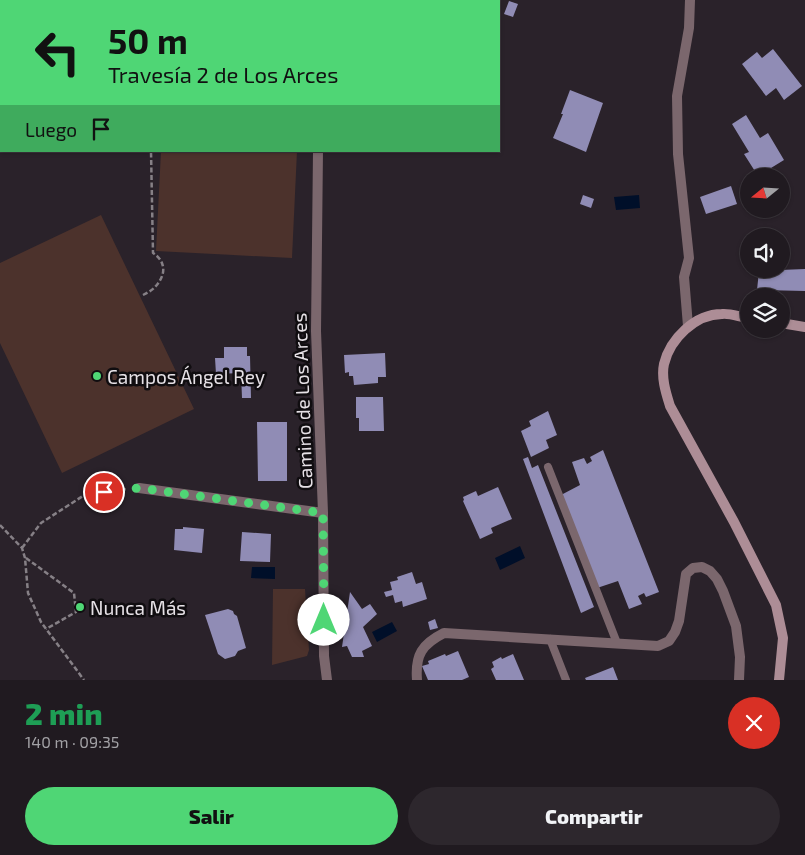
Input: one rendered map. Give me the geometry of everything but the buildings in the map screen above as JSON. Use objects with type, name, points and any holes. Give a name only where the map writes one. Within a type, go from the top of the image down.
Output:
[{"type":"street","points":[[688,326],[684,277],[689,258],[678,154],[677,96],[689,28],[690,0]]},
{"type":"street","name":"Camino de Los Arces","points":[[318,152],[316,331],[323,513],[324,656],[327,680]]},
{"type":"street","points":[[740,317],[722,314],[704,318],[688,326],[671,346],[664,365],[664,386],[670,406],[734,522],[776,605],[783,638],[779,680]]},
{"type":"street","points":[[790,324],[805,327]]},
{"type":"street","points":[[139,488],[323,513]]},
{"type":"street","points":[[417,680],[419,657],[424,646],[444,634],[658,646],[669,641],[675,632],[679,621],[686,574],[693,568],[702,567],[710,571],[717,580],[736,626],[740,657],[739,680]]},
{"type":"lane","points":[[548,467],[617,643]]},
{"type":"lane","points":[[550,639],[566,680]]},
{"type":"path","points":[[143,295],[154,288],[162,275],[163,263],[153,253],[151,152]]},
{"type":"path","points":[[22,548],[41,523],[86,494],[139,488]]},
{"type":"path","points":[[0,525],[22,548],[25,558],[28,593],[41,622],[84,680]]},
{"type":"path","points":[[25,558],[74,593],[76,612],[46,629]]},
{"type":"shaded area","points":[[161,152],[297,152],[292,258],[156,251]]},
{"type":"shaded area","name":"Campos Ángel Rey","points":[[101,215],[194,409],[62,473],[0,343],[0,263]]},
{"type":"shaded area","points":[[273,589],[305,589],[309,650],[307,656],[272,665]]},
{"type":"water","points":[[639,195],[640,208],[616,210],[614,197]]},
{"type":"water","points":[[520,546],[525,558],[500,570],[495,558]]},
{"type":"water","points":[[252,567],[275,567],[275,579],[251,578]]},
{"type":"water","points":[[392,622],[397,631],[377,642],[372,632]]},
{"type":"place","name":"Campos Ángel Rey","points":[[97,376]]},
{"type":"place","name":"Nunca Más","points":[[80,607]]},
{"type":"route","points":[[104,492],[139,488],[323,513],[324,620]]}]
